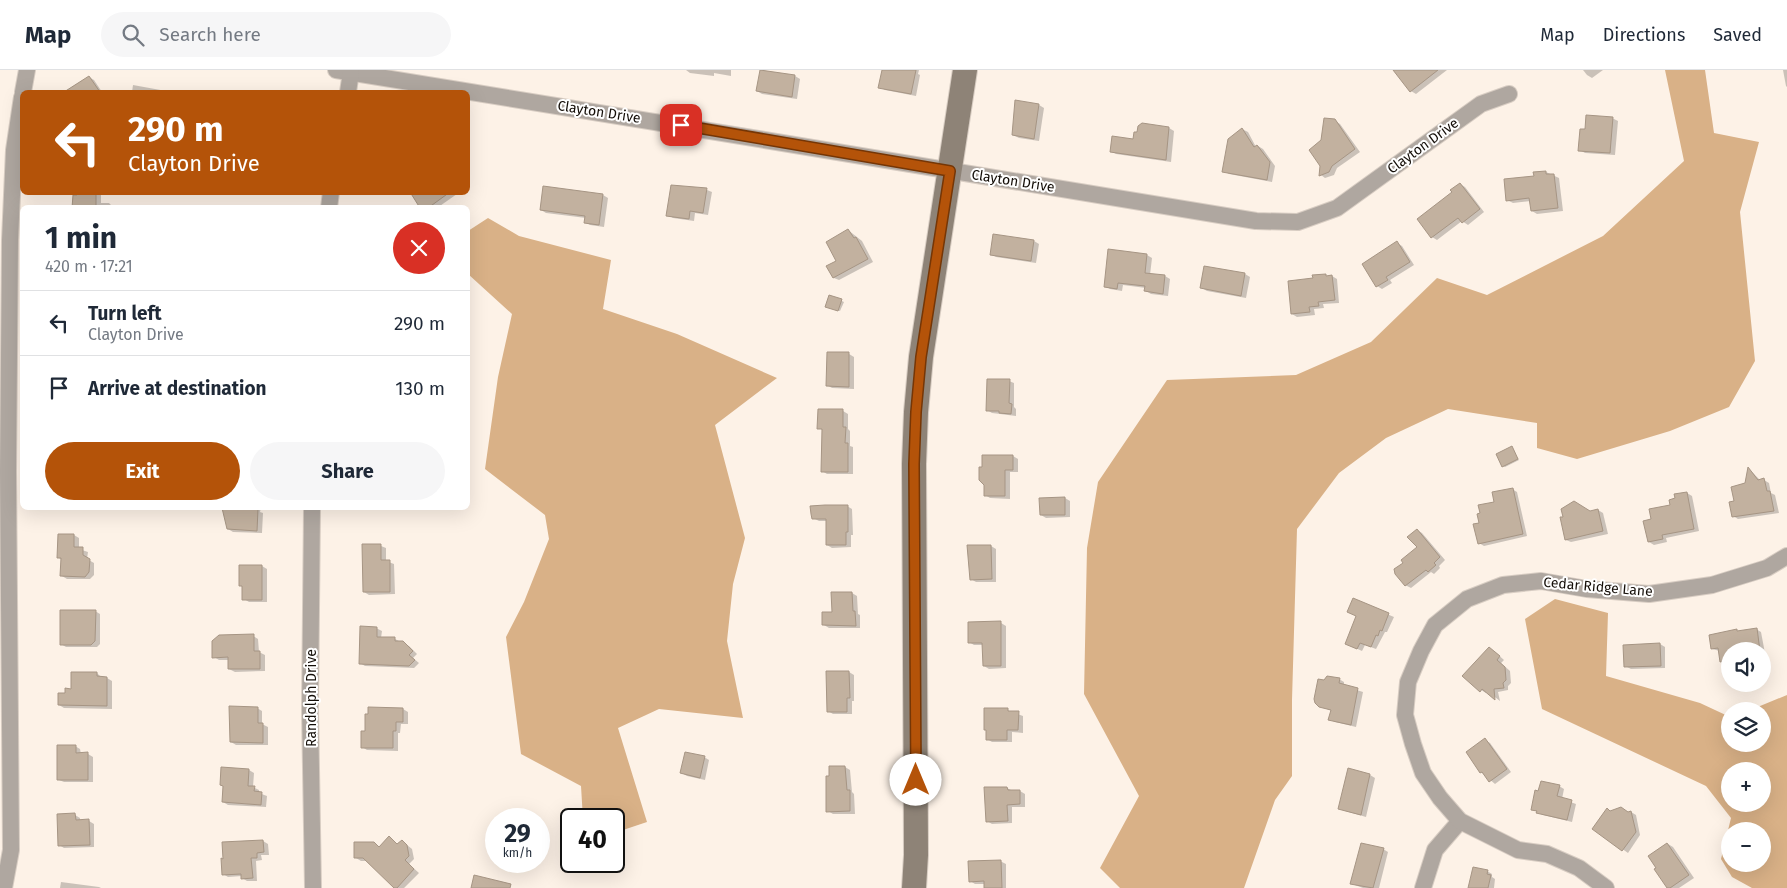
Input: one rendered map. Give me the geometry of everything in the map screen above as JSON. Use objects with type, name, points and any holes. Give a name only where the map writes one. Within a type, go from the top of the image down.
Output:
[{"type":"street","points":[[23,90],[27,70]]},
{"type":"street","points":[[914,888],[916,855],[914,474],[916,412],[921,357],[965,70]]},
{"type":"street","points":[[344,71],[348,90]]},
{"type":"street","name":"Clayton Drive","points":[[344,71],[463,90]]},
{"type":"street","name":"Clayton Drive","points":[[470,91],[1256,221],[1298,222],[1337,208],[1480,104],[1508,94]]},
{"type":"street","points":[[4,888],[11,850],[4,472],[10,240],[14,150],[20,110]]},
{"type":"street","name":"Randolph Drive","points":[[312,510],[310,709],[313,888]]},
{"type":"street","name":"Cedar Ridge Lane","points":[[1606,888],[1579,868],[1547,854],[1518,850],[1460,821],[1423,773],[1406,715],[1408,682],[1421,651],[1435,626],[1467,599],[1503,584],[1541,581],[1587,589],[1649,594],[1712,585],[1767,568],[1787,556]]},
{"type":"street","points":[[1422,888],[1435,850],[1460,821]]},
{"type":"shaded area","points":[[1665,70],[1705,70],[1714,133],[1759,142],[1740,212],[1755,361],[1729,407],[1670,431],[1577,459],[1537,448],[1537,423],[1448,409],[1386,438],[1339,473],[1297,529],[1292,700],[1292,776],[1275,800],[1244,888],[1120,888],[1100,868],[1139,796],[1084,694],[1087,548],[1098,482],[1167,380],[1296,375],[1371,342],[1437,278],[1487,295],[1603,236],[1684,161]]},
{"type":"shaded area","points":[[488,218],[519,236],[611,260],[603,309],[677,334],[777,378],[715,425],[745,538],[733,584],[727,641],[743,718],[659,709],[618,728],[647,822],[625,829],[625,808],[582,808],[581,786],[521,754],[506,637],[524,602],[549,539],[545,515],[485,469],[498,377],[512,314],[470,276],[470,230]]},
{"type":"shaded area","points":[[1555,599],[1608,613],[1606,676],[1700,703],[1721,713],[1721,752],[1771,752],[1770,702],[1787,695],[1787,888],[1752,888],[1732,877],[1729,872],[1771,872],[1771,822],[1730,822],[1731,818],[1726,812],[1771,812],[1771,762],[1721,762],[1721,805],[1706,786],[1542,709],[1525,619]]},
{"type":"building","points":[[760,70],[795,75],[792,97],[756,91]]},
{"type":"building","points":[[882,70],[916,70],[911,94],[878,88]]},
{"type":"building","points":[[1393,70],[1438,70],[1410,92]]},
{"type":"building","points":[[89,76],[99,90],[67,90]]},
{"type":"building","points":[[1015,100],[1039,104],[1034,139],[1012,135]]},
{"type":"building","points":[[1586,115],[1613,117],[1610,153],[1578,151],[1580,129],[1585,129]]},
{"type":"building","points":[[1324,118],[1335,119],[1355,149],[1332,166],[1329,172],[1319,176],[1320,166],[1309,150],[1321,140]]},
{"type":"building","points":[[1142,123],[1169,127],[1166,160],[1110,152],[1112,136],[1133,139],[1134,132],[1137,132],[1138,126]]},
{"type":"building","points":[[1242,128],[1254,147],[1257,145],[1270,162],[1267,180],[1222,172],[1228,139]]},
{"type":"building","points":[[1546,171],[1546,174],[1554,174],[1558,208],[1531,211],[1529,198],[1506,201],[1504,179],[1534,176],[1533,172]]},
{"type":"building","points":[[1460,183],[1480,209],[1462,223],[1458,218],[1431,238],[1417,219],[1452,192],[1450,190]]},
{"type":"building","points":[[671,185],[707,188],[703,213],[690,211],[689,219],[666,216]]},
{"type":"building","points":[[543,186],[603,194],[599,225],[584,223],[585,216],[540,210]]},
{"type":"building","points":[[73,195],[96,195],[96,205],[72,205]]},
{"type":"building","points":[[412,195],[446,195],[432,205],[418,205]]},
{"type":"building","points":[[848,229],[854,238],[856,237],[868,259],[833,278],[826,266],[836,261],[826,242]]},
{"type":"building","points":[[993,234],[1034,240],[1031,261],[990,255]]},
{"type":"building","points":[[1397,241],[1410,262],[1386,277],[1388,280],[1376,287],[1362,264]]},
{"type":"building","points":[[1108,249],[1147,254],[1145,273],[1165,275],[1163,294],[1144,291],[1145,286],[1118,283],[1117,289],[1104,287]]},
{"type":"building","points":[[1204,266],[1245,273],[1241,296],[1200,288]]},
{"type":"building","points":[[1326,274],[1326,276],[1332,275],[1335,300],[1318,302],[1319,306],[1309,307],[1310,312],[1291,314],[1288,281],[1313,278],[1312,275]]},
{"type":"building","points":[[829,295],[842,299],[838,311],[825,307]]},
{"type":"building","points":[[827,352],[849,352],[849,387],[826,386]]},
{"type":"building","points":[[987,379],[1010,379],[1009,403],[1012,404],[1011,414],[999,413],[999,411],[986,411]]},
{"type":"building","points":[[818,409],[843,409],[843,427],[846,427],[845,443],[848,443],[848,472],[821,472],[822,429],[817,429]]},
{"type":"building","points":[[1512,446],[1518,459],[1502,467],[1496,454]]},
{"type":"building","points":[[982,455],[1013,455],[1013,470],[1005,470],[1005,496],[984,496],[984,485],[979,480],[979,467],[982,467]]},
{"type":"building","points":[[1748,467],[1758,480],[1764,478],[1767,491],[1770,491],[1774,511],[1732,517],[1729,502],[1734,501],[1731,487],[1745,483]]},
{"type":"building","points":[[1513,488],[1523,534],[1478,544],[1473,524],[1479,523],[1477,514],[1480,513],[1478,505],[1494,502],[1492,492]]},
{"type":"building","points":[[1687,492],[1694,529],[1662,535],[1663,539],[1648,542],[1643,521],[1651,519],[1649,509],[1670,505],[1669,500],[1675,498],[1674,494]]},
{"type":"building","points":[[1065,497],[1065,515],[1040,515],[1039,498]]},
{"type":"building","points":[[1574,501],[1590,511],[1598,509],[1603,531],[1565,540],[1560,517],[1563,517],[1561,509]]},
{"type":"building","points":[[848,505],[846,545],[826,545],[826,519],[812,519],[810,506]]},
{"type":"building","points":[[222,510],[258,510],[257,531],[227,529]]},
{"type":"building","points":[[1417,529],[1440,557],[1434,563],[1436,565],[1428,572],[1426,570],[1405,586],[1395,574],[1394,569],[1403,563],[1401,560],[1417,547],[1407,537]]},
{"type":"building","points":[[58,534],[74,534],[74,547],[83,547],[83,555],[90,559],[89,572],[85,577],[60,576],[61,558],[57,558]]},
{"type":"building","points":[[362,544],[381,544],[381,560],[390,560],[390,592],[363,592]]},
{"type":"building","points":[[967,545],[991,545],[992,579],[970,580]]},
{"type":"building","points":[[239,565],[262,565],[262,600],[242,600],[242,586],[239,586]]},
{"type":"building","points":[[831,592],[852,592],[856,626],[822,625],[822,612],[832,612]]},
{"type":"building","points":[[1353,598],[1389,613],[1382,631],[1380,630],[1378,636],[1376,635],[1371,647],[1360,643],[1357,649],[1345,644],[1356,616],[1347,612]]},
{"type":"building","points":[[60,610],[96,610],[95,641],[91,645],[60,645]]},
{"type":"building","points":[[1001,621],[1001,666],[983,666],[982,643],[968,643],[968,622]]},
{"type":"building","points":[[360,626],[377,627],[377,637],[395,637],[395,641],[403,641],[413,651],[409,655],[415,660],[409,666],[359,664]]},
{"type":"building","points":[[1757,628],[1759,642],[1721,642],[1720,662],[1718,648],[1711,649],[1709,635],[1737,629],[1737,631]]},
{"type":"building","points":[[254,634],[254,651],[260,651],[260,669],[228,669],[228,657],[212,658],[212,641],[219,635]]},
{"type":"building","points":[[1660,643],[1661,666],[1624,667],[1623,645]]},
{"type":"building","points":[[1489,647],[1500,656],[1497,660],[1505,667],[1506,680],[1503,683],[1504,688],[1494,689],[1495,700],[1482,689],[1480,692],[1462,676]]},
{"type":"building","points":[[826,671],[849,671],[850,698],[847,698],[847,712],[827,712]]},
{"type":"building","points":[[71,672],[97,672],[97,676],[107,677],[107,706],[58,705],[58,693],[65,693],[65,688],[71,689]]},
{"type":"building","points":[[1327,676],[1340,678],[1339,683],[1358,688],[1351,725],[1328,720],[1331,710],[1319,707],[1315,703],[1318,679],[1324,680]]},
{"type":"building","points":[[229,706],[258,707],[258,723],[263,723],[263,743],[230,742]]},
{"type":"building","points":[[368,707],[403,708],[403,722],[396,722],[396,731],[393,731],[393,748],[361,748],[361,731],[365,731],[365,714],[368,714]]},
{"type":"building","points":[[984,708],[1008,708],[1008,711],[1019,711],[1018,730],[1007,730],[1007,740],[986,740]]},
{"type":"building","points":[[1485,738],[1507,769],[1489,782],[1482,772],[1480,773],[1466,752]]},
{"type":"building","points":[[57,745],[76,745],[76,753],[88,752],[88,780],[57,780]]},
{"type":"building","points":[[685,752],[705,756],[700,778],[680,773]]},
{"type":"building","points":[[829,766],[845,766],[847,790],[850,790],[850,811],[826,812],[826,776],[829,776]]},
{"type":"building","points":[[221,767],[249,769],[248,786],[255,786],[254,791],[262,792],[261,805],[222,802],[223,786],[220,785]]},
{"type":"building","points":[[1348,768],[1370,774],[1361,815],[1338,809]]},
{"type":"building","points":[[1541,781],[1560,785],[1557,796],[1572,800],[1567,820],[1536,813],[1537,811],[1531,810],[1535,790],[1538,791]]},
{"type":"building","points":[[984,787],[1007,787],[1008,790],[1020,790],[1020,804],[1007,805],[1008,821],[986,822]]},
{"type":"building","points":[[1621,807],[1628,812],[1631,811],[1636,832],[1622,851],[1592,829],[1607,808],[1610,811]]},
{"type":"building","points":[[75,813],[76,820],[89,819],[90,845],[58,846],[57,814]]},
{"type":"building","points":[[389,836],[397,844],[402,840],[407,845],[409,856],[405,860],[414,869],[397,888],[394,888],[363,858],[354,858],[354,842],[374,842],[379,847]]},
{"type":"building","points":[[263,840],[264,852],[257,853],[257,858],[251,858],[253,878],[241,879],[241,874],[222,875],[222,842]]},
{"type":"building","points":[[1361,843],[1384,848],[1373,888],[1350,884]]},
{"type":"building","points":[[1667,843],[1689,875],[1670,888],[1667,888],[1648,856]]},
{"type":"building","points":[[1001,860],[1002,888],[984,888],[984,881],[969,882],[968,861]]},
{"type":"building","points":[[1473,867],[1488,870],[1487,874],[1491,875],[1488,888],[1468,888]]},
{"type":"building","points":[[474,875],[511,884],[510,888],[471,888]]},
{"type":"route","points":[[681,125],[950,171],[921,357],[916,412],[914,464],[916,780]]}]
